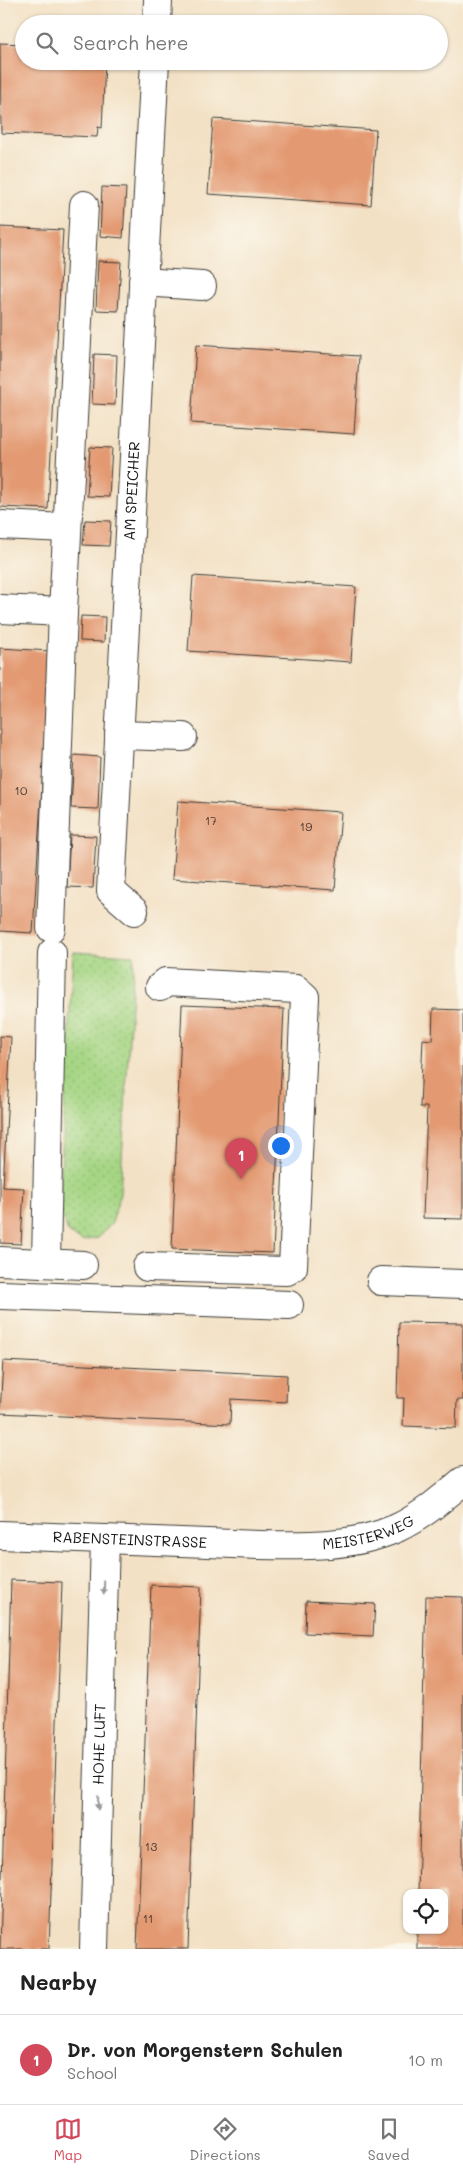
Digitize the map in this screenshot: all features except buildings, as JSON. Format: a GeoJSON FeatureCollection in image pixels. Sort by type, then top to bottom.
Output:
{"type":"FeatureCollection","features":[{"type":"Feature","properties":{"kind":"street"},"geometry":{"type":"LineString","coordinates":[[157,15],[158,0]]}},
{"type":"Feature","properties":{"kind":"street","name":"AM SPEICHER"},"geometry":{"type":"LineString","coordinates":[[134,911],[111,891],[155,70]]}},
{"type":"Feature","properties":{"kind":"street"},"geometry":{"type":"LineString","coordinates":[[46,1263],[52,940],[62,612],[84,205]]}},
{"type":"Feature","properties":{"kind":"street"},"geometry":{"type":"LineString","coordinates":[[143,282],[202,286]]}},
{"type":"Feature","properties":{"kind":"street"},"geometry":{"type":"LineString","coordinates":[[0,525],[67,528]]}},
{"type":"Feature","properties":{"kind":"street"},"geometry":{"type":"LineString","coordinates":[[0,609],[62,612]]}},
{"type":"Feature","properties":{"kind":"street"},"geometry":{"type":"LineString","coordinates":[[119,735],[183,738]]}},
{"type":"Feature","properties":{"kind":"street"},"geometry":{"type":"LineString","coordinates":[[147,1267],[287,1271],[293,1267],[294,1258],[305,997],[296,989],[166,982],[160,987]]}},
{"type":"Feature","properties":{"kind":"street"},"geometry":{"type":"LineString","coordinates":[[0,1262],[82,1264]]}},
{"type":"Feature","properties":{"kind":"street"},"geometry":{"type":"LineString","coordinates":[[381,1281],[463,1284]]}},
{"type":"Feature","properties":{"kind":"street"},"geometry":{"type":"LineString","coordinates":[[0,1295],[289,1305]]}},
{"type":"Feature","properties":{"kind":"street","name":"MEISTERWEG"},"geometry":{"type":"LineString","coordinates":[[259,1545],[299,1546],[348,1543],[396,1528],[433,1506],[463,1481]]}},
{"type":"Feature","properties":{"kind":"street","name":"RABENSTEINSTRASSE"},"geometry":{"type":"LineString","coordinates":[[0,1535],[259,1545]]}},
{"type":"Feature","properties":{"kind":"street","name":"HOHE LUFT"},"geometry":{"type":"LineString","coordinates":[[94,1949],[105,1540]]}},
{"type":"Feature","properties":{"kind":"green space"},"geometry":{"type":"Polygon","coordinates":[[[73,952],[134,955],[120,1194],[112,1223],[98,1238],[82,1241],[68,1232],[59,1209],[73,952]]]}},
{"type":"Feature","properties":{"kind":"place","name":"Dr. von Morgenstern Schulen"},"geometry":{"type":"Point","coordinates":[241,1179]}}]}
